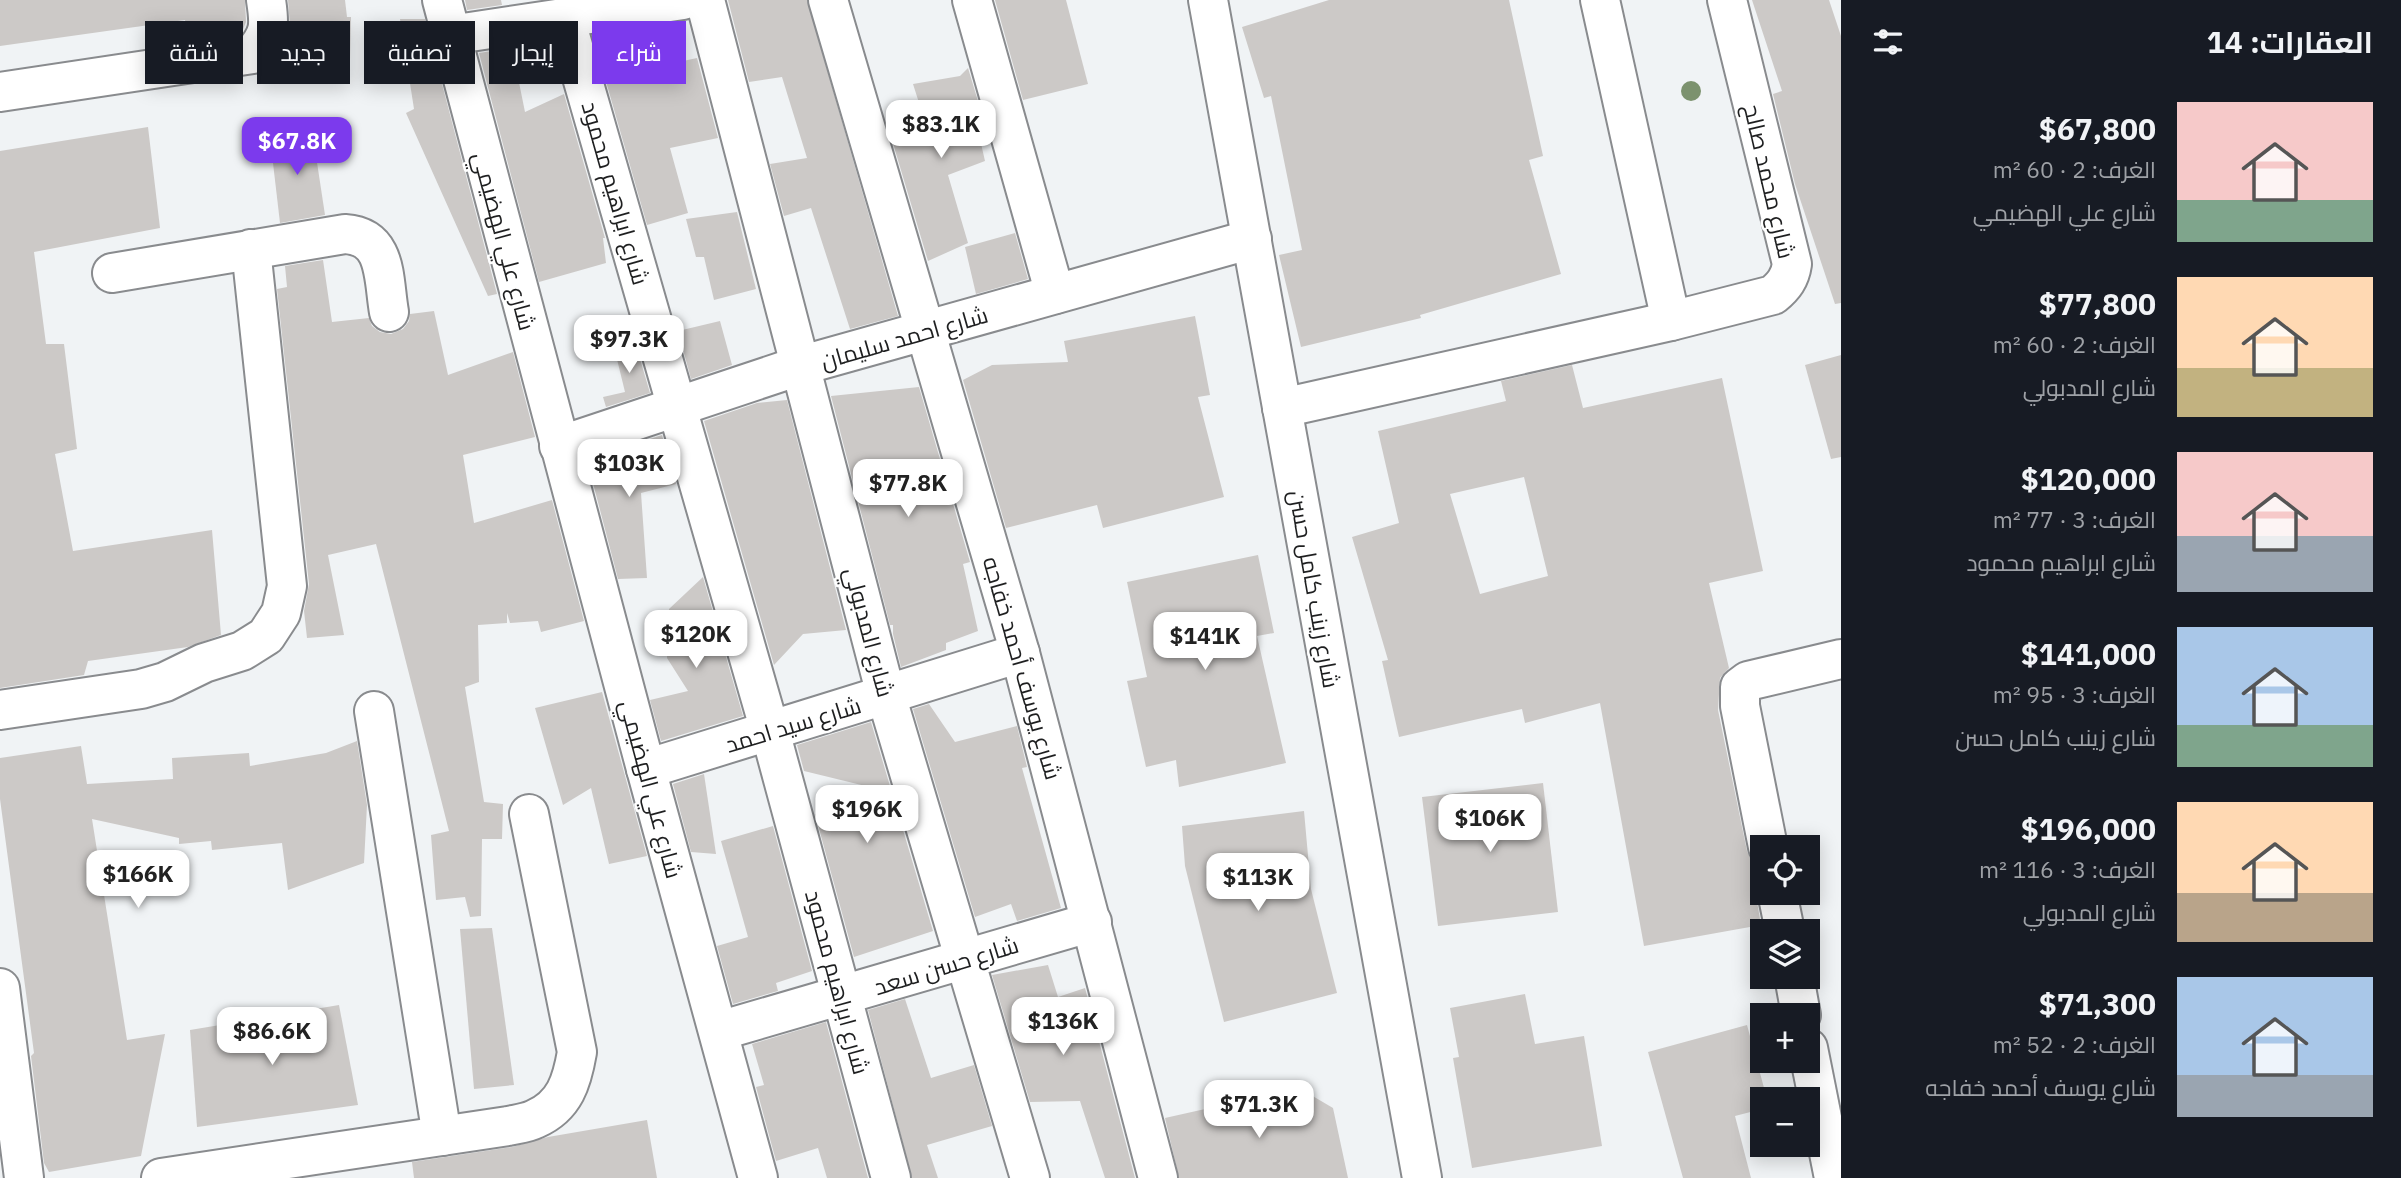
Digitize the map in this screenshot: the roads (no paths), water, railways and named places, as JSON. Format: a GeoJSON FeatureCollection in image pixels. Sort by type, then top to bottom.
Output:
{"type":"FeatureCollection","features":[{"type":"Feature","properties":{"kind":"street"},"geometry":{"type":"LineString","coordinates":[[0,92],[253,54],[267,38],[266,0]]}},
{"type":"Feature","properties":{"kind":"street","name":"شارع المدبولي"},"geometry":{"type":"LineString","coordinates":[[705,0],[886,695],[1030,1178]]}},
{"type":"Feature","properties":{"kind":"street","name":"شارع يوسف أحمد خفاجه"},"geometry":{"type":"LineString","coordinates":[[828,0],[1020,653],[1158,1178]]}},
{"type":"Feature","properties":{"kind":"street"},"geometry":{"type":"LineString","coordinates":[[972,0],[1055,294]]}},
{"type":"Feature","properties":{"kind":"street","name":"شارع زينب كامل حسن"},"geometry":{"type":"LineString","coordinates":[[1208,0],[1422,1178]]}},
{"type":"Feature","properties":{"kind":"street"},"geometry":{"type":"LineString","coordinates":[[1600,0],[1671,321]]}},
{"type":"Feature","properties":{"kind":"street","name":"شارع محمد صالح"},"geometry":{"type":"LineString","coordinates":[[1282,408],[1671,321],[1773,295],[1783,287],[1791,274],[1792,264],[1727,0]]}},
{"type":"Feature","properties":{"kind":"street"},"geometry":{"type":"LineString","coordinates":[[446,17],[555,13],[668,1]]}},
{"type":"Feature","properties":{"kind":"street","name":"شارع ابراهيم محمود"},"geometry":{"type":"LineString","coordinates":[[555,13],[677,407],[770,731],[891,1178]]}},
{"type":"Feature","properties":{"kind":"street","name":"شارع علي الهضيمي"},"geometry":{"type":"LineString","coordinates":[[446,17],[559,446],[758,1178]]}},
{"type":"Feature","properties":{"kind":"street"},"geometry":{"type":"LineString","coordinates":[[112,273],[345,234],[358,235],[371,242],[379,253],[389,312]]}},
{"type":"Feature","properties":{"kind":"street","name":"شارع احمد سليمان"},"geometry":{"type":"LineString","coordinates":[[559,446],[799,366],[1252,239]]}},
{"type":"Feature","properties":{"kind":"street"},"geometry":{"type":"LineString","coordinates":[[0,710],[141,689],[165,682],[204,663],[242,651],[266,636],[281,613],[286,586],[285,567],[251,249]]}},
{"type":"Feature","properties":{"kind":"street","name":"شارع سيد احمد"},"geometry":{"type":"LineString","coordinates":[[646,769],[1020,653]]}},
{"type":"Feature","properties":{"kind":"street"},"geometry":{"type":"LineString","coordinates":[[1766,835],[1740,706],[1740,687],[1748,681],[1841,659]]}},
{"type":"Feature","properties":{"kind":"street"},"geometry":{"type":"LineString","coordinates":[[374,710],[442,1136]]}},
{"type":"Feature","properties":{"kind":"street"},"geometry":{"type":"LineString","coordinates":[[161,1178],[442,1136],[535,1119],[558,1103],[572,1079],[577,1052],[529,814]]}},
{"type":"Feature","properties":{"kind":"street","name":"شارع حسن سعد"},"geometry":{"type":"LineString","coordinates":[[719,1031],[1091,922]]}},
{"type":"Feature","properties":{"kind":"street"},"geometry":{"type":"LineString","coordinates":[[0,988],[24,1178]]}},
{"type":"Feature","properties":{"kind":"street"},"geometry":{"type":"LineString","coordinates":[[1813,1073],[1834,1178]]}}]}
